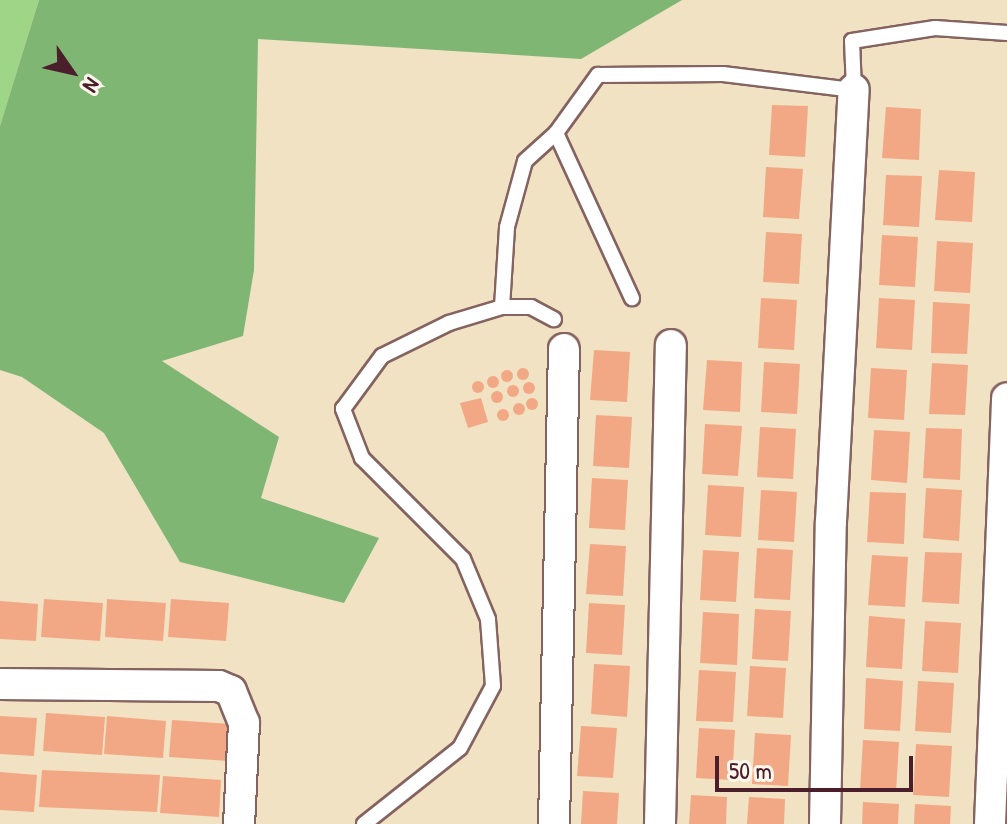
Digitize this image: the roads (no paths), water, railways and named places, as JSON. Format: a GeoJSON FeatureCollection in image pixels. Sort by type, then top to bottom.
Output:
{"type":"FeatureCollection","features":[{"type":"Feature","properties":{"kind":"street"},"geometry":{"type":"LineString","coordinates":[[825,824],[831,522],[854,90]]}},
{"type":"Feature","properties":{"kind":"street"},"geometry":{"type":"LineString","coordinates":[[660,824],[671,345]]}},
{"type":"Feature","properties":{"kind":"street"},"geometry":{"type":"LineString","coordinates":[[554,824],[564,349]]}},
{"type":"Feature","properties":{"kind":"street"},"geometry":{"type":"LineString","coordinates":[[990,824],[1007,398]]}},
{"type":"Feature","properties":{"kind":"street"},"geometry":{"type":"LineString","coordinates":[[0,684],[219,686],[231,691],[244,723],[239,824]]}},
{"type":"Feature","properties":{"kind":"lane"},"geometry":{"type":"LineString","coordinates":[[502,307],[507,227],[525,161],[556,133],[598,75],[723,74],[854,90],[852,41],[935,28],[1007,33]]}},
{"type":"Feature","properties":{"kind":"lane"},"geometry":{"type":"LineString","coordinates":[[556,133],[632,298]]}},
{"type":"Feature","properties":{"kind":"lane"},"geometry":{"type":"LineString","coordinates":[[364,824],[460,748],[493,686],[488,619],[463,559],[362,458],[343,409],[382,356],[449,323],[502,307],[531,307],[554,319]]}}]}
